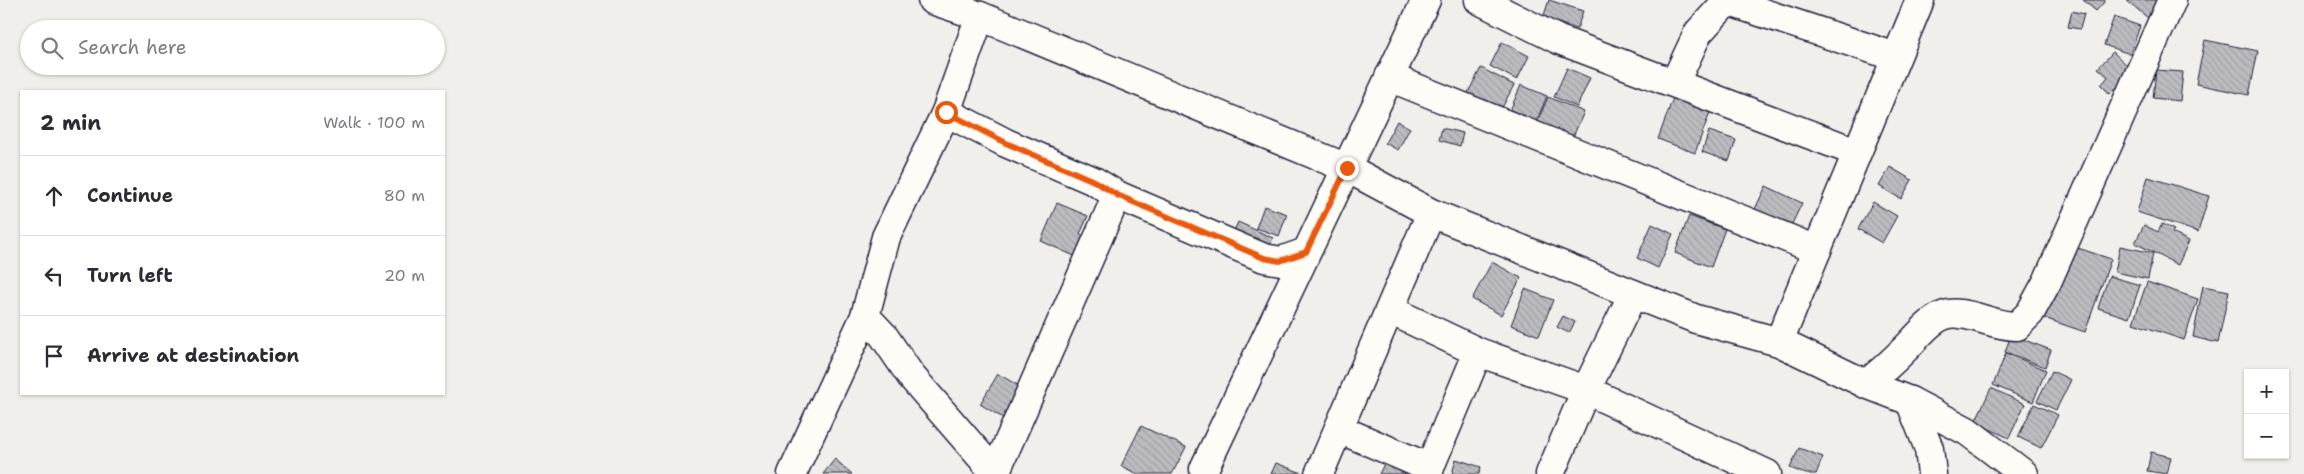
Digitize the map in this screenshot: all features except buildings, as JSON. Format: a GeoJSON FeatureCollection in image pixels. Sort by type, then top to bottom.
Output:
{"type":"FeatureCollection","features":[{"type":"Feature","properties":{"kind":"street"},"geometry":{"type":"LineString","coordinates":[[932,0],[980,16],[1347,168],[1431,213],[1696,319],[1779,342],[1866,384],[1910,401],[1967,431],[2024,474]]}},
{"type":"Feature","properties":{"kind":"street"},"geometry":{"type":"LineString","coordinates":[[1204,470],[1426,0]]}},
{"type":"Feature","properties":{"kind":"street"},"geometry":{"type":"LineString","coordinates":[[1479,0],[1558,40],[1675,82],[1856,152]]}},
{"type":"Feature","properties":{"kind":"street"},"geometry":{"type":"LineString","coordinates":[[1779,342],[1920,0]]}},
{"type":"Feature","properties":{"kind":"street"},"geometry":{"type":"LineString","coordinates":[[1866,384],[1910,345],[1923,328],[1941,316],[1959,313],[2002,326],[2017,326],[2030,313],[2047,282],[2172,0]]}},
{"type":"Feature","properties":{"kind":"street"},"geometry":{"type":"LineString","coordinates":[[1675,82],[1698,33],[1725,1],[1896,57]]}},
{"type":"Feature","properties":{"kind":"street"},"geometry":{"type":"LineString","coordinates":[[792,474],[865,316],[886,237],[946,112],[980,16]]}},
{"type":"Feature","properties":{"kind":"street"},"geometry":{"type":"LineString","coordinates":[[1389,77],[1817,250]]}},
{"type":"Feature","properties":{"kind":"street"},"geometry":{"type":"LineString","coordinates":[[946,112],[1006,143],[1094,181],[1117,195],[1264,258],[1280,261],[1306,252]]}},
{"type":"Feature","properties":{"kind":"street"},"geometry":{"type":"LineString","coordinates":[[865,316],[883,335],[911,376],[995,474],[1117,195]]}},
{"type":"Feature","properties":{"kind":"street"},"geometry":{"type":"LineString","coordinates":[[1319,474],[1431,213]]}},
{"type":"Feature","properties":{"kind":"street"},"geometry":{"type":"LineString","coordinates":[[1550,474],[1586,390],[1633,294]]}},
{"type":"Feature","properties":{"kind":"street"},"geometry":{"type":"LineString","coordinates":[[1390,310],[1478,352],[1586,390],[1767,474]]}},
{"type":"Feature","properties":{"kind":"street"},"geometry":{"type":"LineString","coordinates":[[1339,428],[1428,471],[1478,352]]}},
{"type":"Feature","properties":{"kind":"street"},"geometry":{"type":"LineString","coordinates":[[1910,401],[1929,449],[1932,474]]}},
{"type":"Feature","properties":{"kind":"route"},"geometry":{"type":"LineString","coordinates":[[946,112],[1006,143],[1094,181],[1117,195],[1274,261],[1280,261],[1306,252],[1347,168]]}}]}
